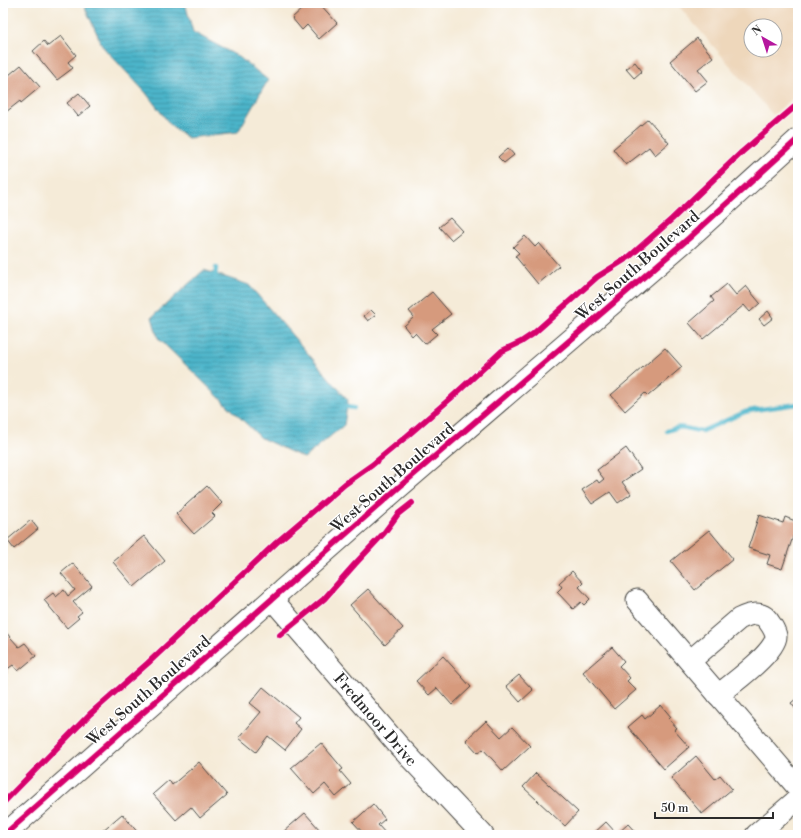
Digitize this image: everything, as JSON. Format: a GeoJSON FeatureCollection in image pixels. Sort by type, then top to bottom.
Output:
{"type":"FeatureCollection","features":[{"type":"Feature","properties":{"kind":"street","name":"West South Boulevard"},"geometry":{"type":"LineString","coordinates":[[4,835],[398,488],[689,238],[798,139]]}},
{"type":"Feature","properties":{"kind":"street","name":"Fredmoor Drive"},"geometry":{"type":"LineString","coordinates":[[272,599],[399,746],[483,835]]}},
{"type":"Feature","properties":{"kind":"street"},"geometry":{"type":"LineString","coordinates":[[638,600],[798,788]]}},
{"type":"Feature","properties":{"kind":"street"},"geometry":{"type":"LineString","coordinates":[[690,661],[739,619],[748,614],[763,616],[768,620],[776,636],[771,649],[718,695]]}},
{"type":"Feature","properties":{"kind":"street"},"geometry":{"type":"LineString","coordinates":[[756,835],[798,798]]}},
{"type":"Feature","properties":{"kind":"shaded area"},"geometry":{"type":"Polygon","coordinates":[[[676,3],[798,3],[798,94],[773,115],[676,3]]]}},
{"type":"Feature","properties":{"kind":"water"},"geometry":{"type":"Polygon","coordinates":[[[83,3],[185,3],[193,32],[239,57],[268,80],[238,132],[188,138],[172,127],[146,93],[103,47],[83,3]]]}},
{"type":"Feature","properties":{"kind":"water"},"geometry":{"type":"Polygon","coordinates":[[[204,270],[249,285],[348,400],[344,425],[304,458],[261,438],[158,338],[152,317],[204,270]]]}},
{"type":"Feature","properties":{"kind":"building"},"geometry":{"type":"Polygon","coordinates":[[[302,3],[319,3],[337,23],[319,39],[307,25],[302,30],[292,18],[303,8],[300,5],[302,3]]]}},
{"type":"Feature","properties":{"kind":"building"},"geometry":{"type":"Polygon","coordinates":[[[61,36],[76,55],[68,62],[73,68],[57,80],[33,51],[44,41],[48,46],[61,36]]]}},
{"type":"Feature","properties":{"kind":"building"},"geometry":{"type":"Polygon","coordinates":[[[697,38],[713,57],[698,69],[708,81],[695,91],[670,61],[697,38]]]}},
{"type":"Feature","properties":{"kind":"building"},"geometry":{"type":"Polygon","coordinates":[[[635,62],[642,71],[634,78],[626,69],[635,62]]]}},
{"type":"Feature","properties":{"kind":"building"},"geometry":{"type":"Polygon","coordinates":[[[21,65],[40,87],[21,103],[20,101],[6,112],[3,109],[3,88],[6,85],[3,80],[21,65]]]}},
{"type":"Feature","properties":{"kind":"building"},"geometry":{"type":"Polygon","coordinates":[[[79,93],[90,106],[78,116],[67,103],[79,93]]]}},
{"type":"Feature","properties":{"kind":"building"},"geometry":{"type":"Polygon","coordinates":[[[648,119],[669,143],[655,155],[649,147],[626,165],[613,149],[648,119]]]}},
{"type":"Feature","properties":{"kind":"building"},"geometry":{"type":"Polygon","coordinates":[[[508,148],[514,155],[504,163],[498,157],[508,148]]]}},
{"type":"Feature","properties":{"kind":"building"},"geometry":{"type":"Polygon","coordinates":[[[450,218],[462,231],[451,240],[439,227],[450,218]]]}},
{"type":"Feature","properties":{"kind":"building"},"geometry":{"type":"Polygon","coordinates":[[[525,236],[535,247],[539,243],[559,266],[538,284],[515,256],[519,253],[513,247],[525,236]]]}},
{"type":"Feature","properties":{"kind":"building"},"geometry":{"type":"Polygon","coordinates":[[[727,284],[736,295],[746,286],[760,303],[750,312],[744,305],[703,339],[689,323],[714,301],[711,297],[727,284]]]}},
{"type":"Feature","properties":{"kind":"building"},"geometry":{"type":"Polygon","coordinates":[[[432,292],[451,314],[432,329],[437,334],[425,344],[415,333],[412,336],[404,326],[414,317],[409,311],[432,292]]]}},
{"type":"Feature","properties":{"kind":"building"},"geometry":{"type":"Polygon","coordinates":[[[371,310],[376,315],[368,321],[364,316],[371,310]]]}},
{"type":"Feature","properties":{"kind":"building"},"geometry":{"type":"Polygon","coordinates":[[[768,311],[773,318],[764,325],[759,319],[768,311]]]}},
{"type":"Feature","properties":{"kind":"building"},"geometry":{"type":"Polygon","coordinates":[[[665,348],[682,367],[648,396],[645,393],[625,411],[611,395],[665,348]]]}},
{"type":"Feature","properties":{"kind":"building"},"geometry":{"type":"Polygon","coordinates":[[[626,448],[641,469],[622,482],[631,494],[618,503],[610,492],[592,504],[582,490],[597,480],[599,483],[604,479],[597,470],[626,448]]]}},
{"type":"Feature","properties":{"kind":"building"},"geometry":{"type":"Polygon","coordinates":[[[207,486],[222,503],[212,513],[215,516],[194,534],[176,514],[207,486]]]}},
{"type":"Feature","properties":{"kind":"building"},"geometry":{"type":"Polygon","coordinates":[[[759,515],[783,523],[785,517],[798,522],[798,535],[794,534],[782,569],[767,564],[770,555],[748,548],[759,515]]]}},
{"type":"Feature","properties":{"kind":"building"},"geometry":{"type":"Polygon","coordinates":[[[31,520],[38,529],[14,549],[7,540],[31,520]]]}},
{"type":"Feature","properties":{"kind":"building"},"geometry":{"type":"Polygon","coordinates":[[[709,530],[733,559],[695,590],[671,561],[709,530]]]}},
{"type":"Feature","properties":{"kind":"building"},"geometry":{"type":"Polygon","coordinates":[[[144,536],[165,561],[134,587],[113,562],[144,536]]]}},
{"type":"Feature","properties":{"kind":"building"},"geometry":{"type":"Polygon","coordinates":[[[73,563],[92,586],[73,602],[82,612],[77,616],[79,618],[67,628],[44,600],[53,593],[56,597],[64,590],[68,596],[75,590],[61,573],[73,563]]]}},
{"type":"Feature","properties":{"kind":"building"},"geometry":{"type":"Polygon","coordinates":[[[572,571],[583,583],[579,587],[590,599],[584,605],[581,602],[573,609],[557,592],[562,587],[559,583],[572,571]]]}},
{"type":"Feature","properties":{"kind":"building"},"geometry":{"type":"Polygon","coordinates":[[[368,589],[403,628],[385,645],[350,605],[368,589]]]}},
{"type":"Feature","properties":{"kind":"building"},"geometry":{"type":"Polygon","coordinates":[[[3,629],[19,647],[25,643],[36,656],[18,671],[13,665],[6,670],[8,672],[3,676],[3,629]]]}},
{"type":"Feature","properties":{"kind":"building"},"geometry":{"type":"Polygon","coordinates":[[[612,647],[624,661],[619,666],[630,678],[627,681],[636,690],[614,709],[583,672],[612,647]]]}},
{"type":"Feature","properties":{"kind":"building"},"geometry":{"type":"Polygon","coordinates":[[[443,656],[471,687],[452,705],[437,688],[429,695],[416,681],[443,656]]]}},
{"type":"Feature","properties":{"kind":"building"},"geometry":{"type":"Polygon","coordinates":[[[519,675],[533,690],[520,702],[506,686],[519,675]]]}},
{"type":"Feature","properties":{"kind":"building"},"geometry":{"type":"Polygon","coordinates":[[[263,687],[299,717],[294,723],[301,729],[285,750],[268,736],[256,752],[239,738],[261,712],[250,703],[263,687]]]}},
{"type":"Feature","properties":{"kind":"building"},"geometry":{"type":"Polygon","coordinates":[[[798,697],[798,712],[791,703],[798,697]]]}},
{"type":"Feature","properties":{"kind":"building"},"geometry":{"type":"Polygon","coordinates":[[[661,705],[671,717],[669,719],[677,728],[674,730],[689,747],[664,769],[628,727],[642,715],[645,719],[661,705]]]}},
{"type":"Feature","properties":{"kind":"building"},"geometry":{"type":"Polygon","coordinates":[[[486,721],[501,737],[512,727],[530,746],[503,771],[483,749],[478,753],[466,740],[486,721]]]}},
{"type":"Feature","properties":{"kind":"building"},"geometry":{"type":"Polygon","coordinates":[[[321,743],[343,769],[340,771],[351,784],[336,797],[325,784],[314,794],[291,768],[321,743]]]}},
{"type":"Feature","properties":{"kind":"building"},"geometry":{"type":"Polygon","coordinates":[[[696,756],[715,779],[720,775],[732,789],[702,814],[671,778],[696,756]]]}},
{"type":"Feature","properties":{"kind":"building"},"geometry":{"type":"Polygon","coordinates":[[[199,762],[227,795],[200,818],[191,807],[176,820],[153,794],[169,780],[172,785],[199,762]]]}},
{"type":"Feature","properties":{"kind":"building"},"geometry":{"type":"Polygon","coordinates":[[[536,773],[578,812],[565,826],[523,787],[536,773]]]}},
{"type":"Feature","properties":{"kind":"building"},"geometry":{"type":"Polygon","coordinates":[[[373,804],[385,819],[378,825],[387,835],[365,835],[353,822],[373,804]]]}},
{"type":"Feature","properties":{"kind":"building"},"geometry":{"type":"Polygon","coordinates":[[[305,813],[320,830],[315,835],[286,835],[283,832],[305,813]]]}},
{"type":"Feature","properties":{"kind":"building"},"geometry":{"type":"Polygon","coordinates":[[[122,814],[140,835],[105,835],[102,831],[122,814]]]}},
{"type":"Feature","properties":{"kind":"building"},"geometry":{"type":"Polygon","coordinates":[[[606,822],[617,834],[628,824],[638,835],[592,835],[606,822]]]}},
{"type":"Feature","properties":{"kind":"waterway"},"geometry":{"type":"LineString","coordinates":[[215,279],[216,268]]}},
{"type":"Feature","properties":{"kind":"waterway"},"geometry":{"type":"LineString","coordinates":[[667,431],[682,427],[702,431],[745,412],[798,404]]}},
{"type":"Feature","properties":{"kind":"waterway"},"geometry":{"type":"LineString","coordinates":[[341,406],[354,408]]}},
{"type":"Feature","properties":{"kind":"cycle path"},"geometry":{"type":"LineString","coordinates":[[3,803],[90,714],[148,663],[276,543],[345,484],[372,465],[407,436],[502,351],[521,342],[533,334],[597,277],[629,257],[672,219],[742,152],[798,104]]}},
{"type":"Feature","properties":{"kind":"cycle path"},"geometry":{"type":"LineString","coordinates":[[4,835],[398,488],[689,238],[798,139]]}},
{"type":"Feature","properties":{"kind":"cycle path"},"geometry":{"type":"LineString","coordinates":[[280,635],[324,599],[384,533],[398,514],[412,503]]}}]}
